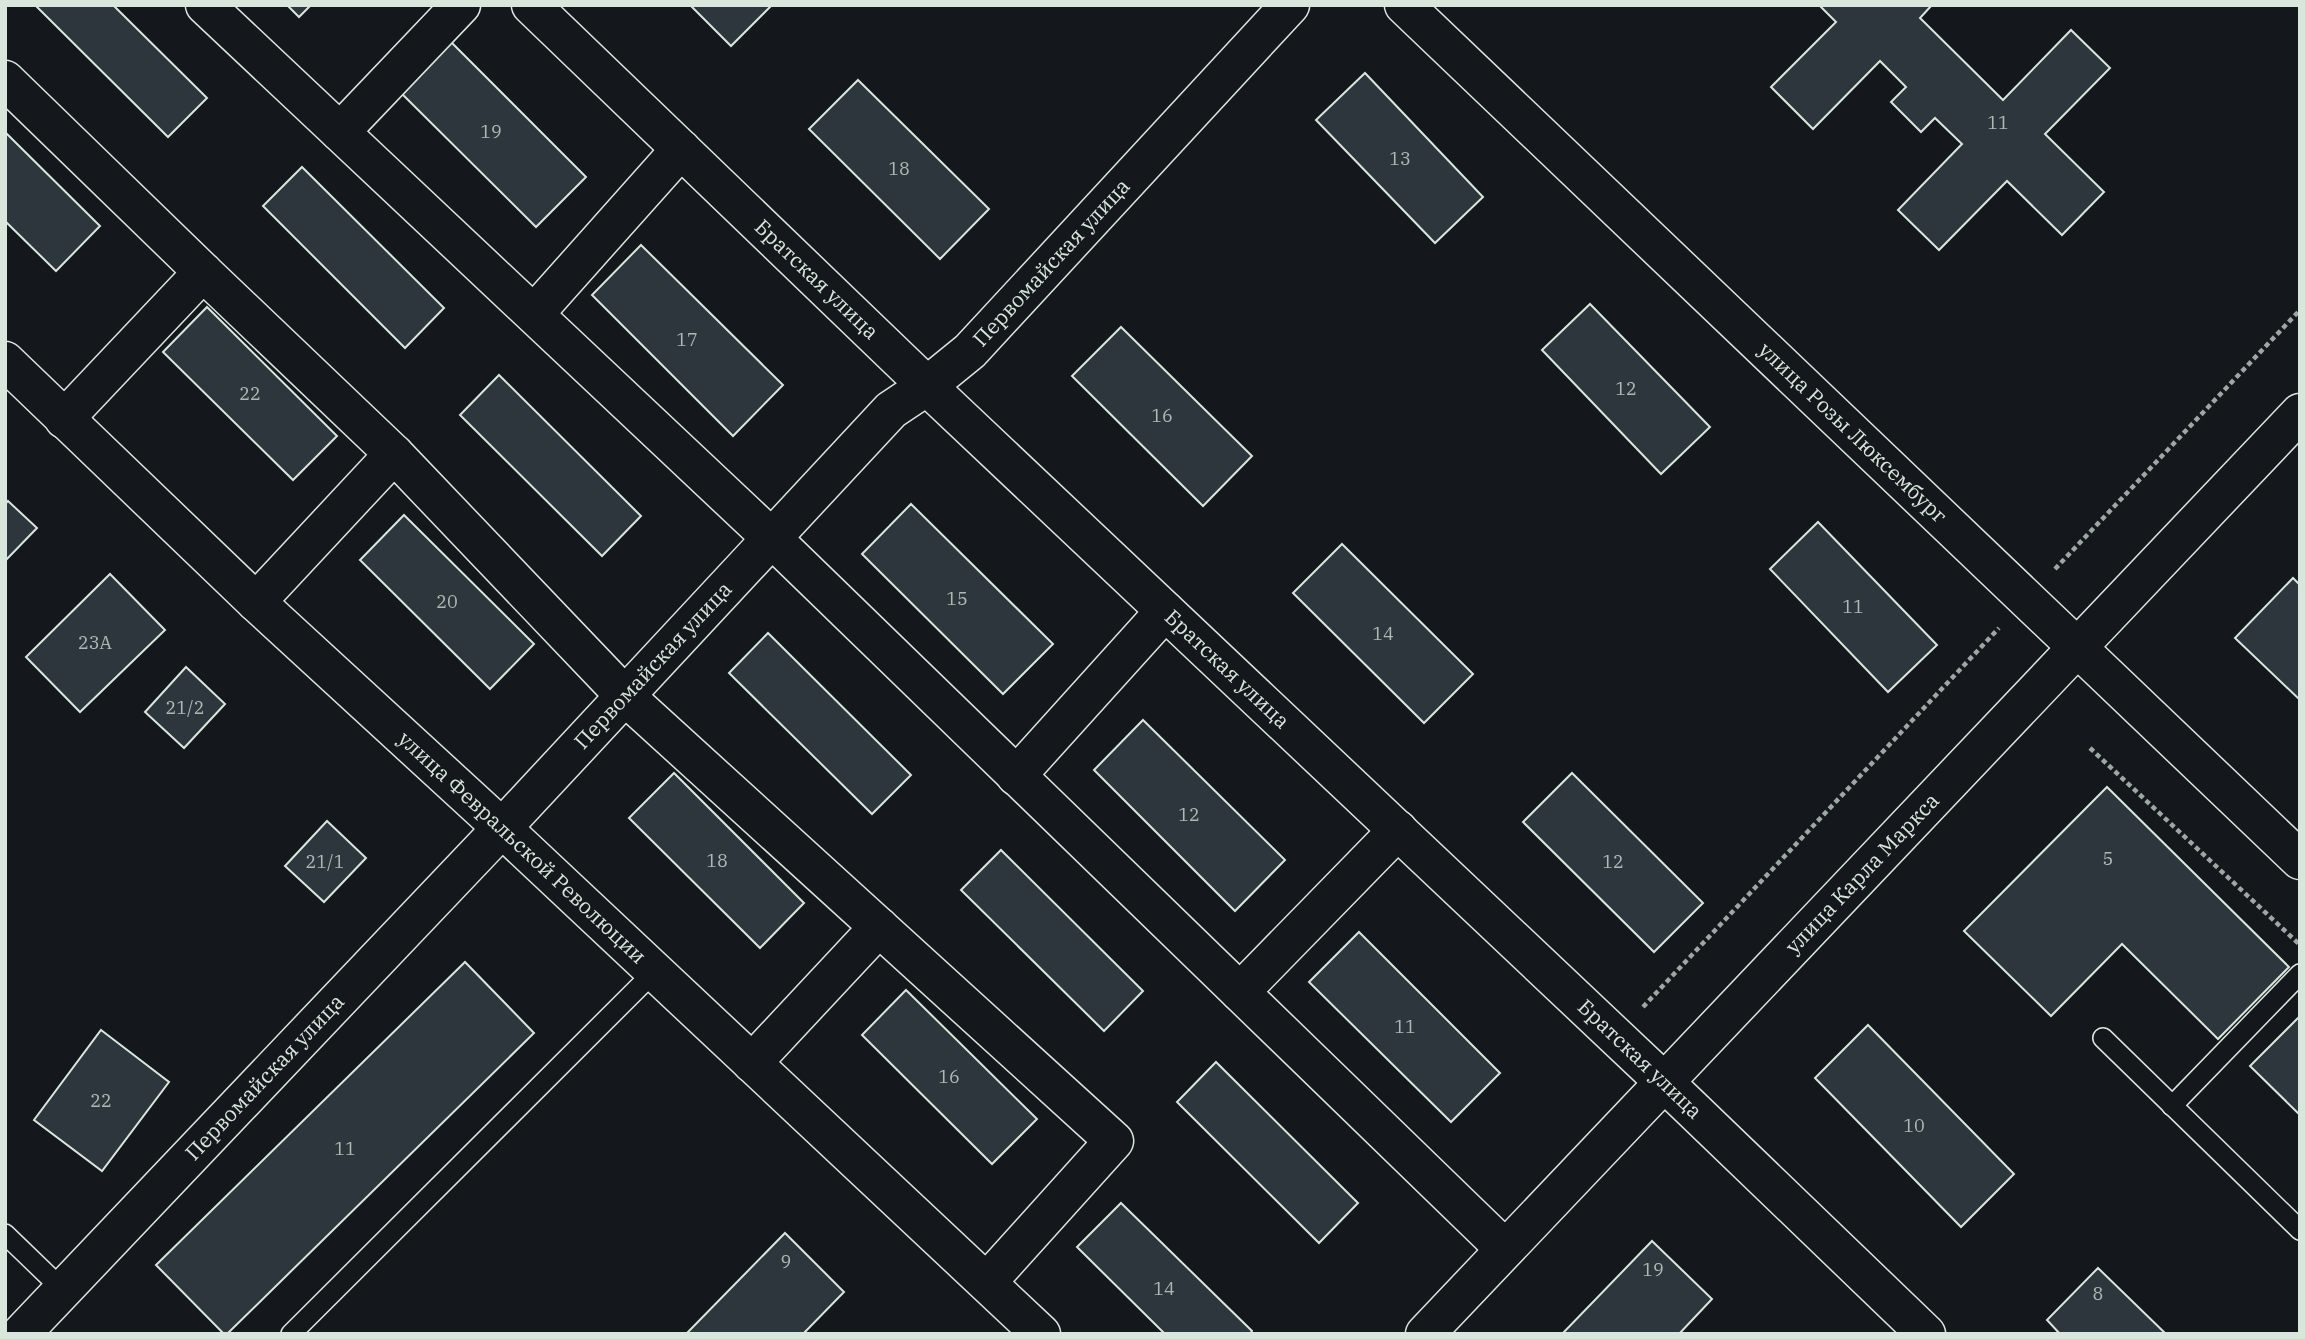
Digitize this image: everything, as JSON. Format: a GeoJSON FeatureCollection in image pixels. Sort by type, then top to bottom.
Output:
{"type":"FeatureCollection","features":[{"type":"Feature","properties":{"kind":"street"},"geometry":{"type":"LineString","coordinates":[[205,5],[771,539],[1504,1249]]}},
{"type":"Feature","properties":{"kind":"street"},"geometry":{"type":"LineString","coordinates":[[340,132],[461,5]]}},
{"type":"Feature","properties":{"kind":"street","name":"Братская улица"},"geometry":{"type":"LineString","coordinates":[[531,5],[927,386],[1616,1036],[1926,1334]]}},
{"type":"Feature","properties":{"kind":"street","name":"Первомайская улица"},"geometry":{"type":"LineString","coordinates":[[21,1334],[502,828],[891,410],[927,386],[970,351],[1290,5]]}},
{"type":"Feature","properties":{"kind":"street","name":"улица Розы Люксембург"},"geometry":{"type":"LineString","coordinates":[[1404,5],[2300,860]]}},
{"type":"Feature","properties":{"kind":"street"},"geometry":{"type":"LineString","coordinates":[[5,80],[394,454],[625,696],[1114,1141],[987,1282]]}},
{"type":"Feature","properties":{"kind":"street"},"geometry":{"type":"LineString","coordinates":[[534,314],[681,149]]}},
{"type":"Feature","properties":{"kind":"street"},"geometry":{"type":"LineString","coordinates":[[64,419],[203,272]]}},
{"type":"Feature","properties":{"kind":"street","name":"улица Февральской Революции"},"geometry":{"type":"LineString","coordinates":[[5,361],[256,602],[502,828],[1041,1334]]}},
{"type":"Feature","properties":{"kind":"street","name":"улица Карла Маркса"},"geometry":{"type":"LineString","coordinates":[[1425,1334],[2300,413]]}},
{"type":"Feature","properties":{"kind":"street"},"geometry":{"type":"LineString","coordinates":[[256,602],[394,454]]}},
{"type":"Feature","properties":{"kind":"street"},"geometry":{"type":"LineString","coordinates":[[1016,776],[1165,611]]}},
{"type":"Feature","properties":{"kind":"street"},"geometry":{"type":"LineString","coordinates":[[1240,992],[1398,830]]}},
{"type":"Feature","properties":{"kind":"street"},"geometry":{"type":"LineString","coordinates":[[752,1063],[879,927]]}},
{"type":"Feature","properties":{"kind":"lane"},"geometry":{"type":"LineString","coordinates":[[291,1334],[654,972]]}},
{"type":"Feature","properties":{"kind":"lane"},"geometry":{"type":"LineString","coordinates":[[2172,1106],[2300,974]]}},
{"type":"Feature","properties":{"kind":"lane"},"geometry":{"type":"LineString","coordinates":[[2103,1038],[2300,1230]]}},
{"type":"Feature","properties":{"kind":"lane"},"geometry":{"type":"LineString","coordinates":[[5,1234],[63,1290]]}},
{"type":"Feature","properties":{"kind":"path"},"geometry":{"type":"LineString","coordinates":[[1616,1036],[2300,310]]}},
{"type":"Feature","properties":{"kind":"path"},"geometry":{"type":"LineString","coordinates":[[2090,748],[2300,945]]}},
{"type":"Feature","properties":{"kind":"building"},"geometry":{"type":"Polygon","coordinates":[[[35,5],[113,5],[207,98],[168,137],[35,5]]]}},
{"type":"Feature","properties":{"kind":"building"},"geometry":{"type":"Polygon","coordinates":[[[287,5],[311,5],[299,17],[287,5]]]}},
{"type":"Feature","properties":{"kind":"building"},"geometry":{"type":"Polygon","coordinates":[[[690,5],[772,5],[731,46],[690,5]]]}},
{"type":"Feature","properties":{"kind":"building"},"geometry":{"type":"Polygon","coordinates":[[[1819,5],[1932,5],[1920,18],[2003,100],[2071,30],[2110,68],[2045,134],[2104,192],[2062,235],[2007,181],[1939,250],[1898,210],[1962,144],[1935,118],[1921,132],[1891,102],[1906,87],[1880,61],[1813,129],[1771,87],[1836,22],[1819,5]]]}},
{"type":"Feature","properties":{"kind":"building"},"geometry":{"type":"Polygon","coordinates":[[[445,36],[586,177],[536,227],[395,87],[445,36]]]}},
{"type":"Feature","properties":{"kind":"building"},"geometry":{"type":"Polygon","coordinates":[[[1365,73],[1483,197],[1435,243],[1316,120],[1365,73]]]}},
{"type":"Feature","properties":{"kind":"building"},"geometry":{"type":"Polygon","coordinates":[[[858,80],[989,209],[940,259],[809,129],[858,80]]]}},
{"type":"Feature","properties":{"kind":"building"},"geometry":{"type":"Polygon","coordinates":[[[5,132],[100,226],[56,271],[5,221],[5,132]]]}},
{"type":"Feature","properties":{"kind":"building"},"geometry":{"type":"Polygon","coordinates":[[[302,167],[444,308],[405,348],[263,206],[302,167]]]}},
{"type":"Feature","properties":{"kind":"building"},"geometry":{"type":"Polygon","coordinates":[[[641,245],[783,385],[733,436],[592,295],[641,245]]]}},
{"type":"Feature","properties":{"kind":"building"},"geometry":{"type":"Polygon","coordinates":[[[1590,304],[1710,427],[1661,474],[1542,350],[1590,304]]]}},
{"type":"Feature","properties":{"kind":"building"},"geometry":{"type":"Polygon","coordinates":[[[207,307],[337,436],[293,480],[163,352],[207,307]]]}},
{"type":"Feature","properties":{"kind":"building"},"geometry":{"type":"Polygon","coordinates":[[[1121,327],[1252,456],[1203,506],[1072,376],[1121,327]]]}},
{"type":"Feature","properties":{"kind":"building"},"geometry":{"type":"Polygon","coordinates":[[[499,375],[641,516],[602,556],[460,415],[499,375]]]}},
{"type":"Feature","properties":{"kind":"building"},"geometry":{"type":"Polygon","coordinates":[[[8,501],[37,528],[5,561],[5,504],[8,501]]]}},
{"type":"Feature","properties":{"kind":"building"},"geometry":{"type":"Polygon","coordinates":[[[911,504],[1053,644],[1003,694],[862,554],[911,504]]]}},
{"type":"Feature","properties":{"kind":"building"},"geometry":{"type":"Polygon","coordinates":[[[404,515],[534,644],[490,689],[360,560],[404,515]]]}},
{"type":"Feature","properties":{"kind":"building"},"geometry":{"type":"Polygon","coordinates":[[[1818,522],[1937,645],[1888,692],[1770,569],[1818,522]]]}},
{"type":"Feature","properties":{"kind":"building"},"geometry":{"type":"Polygon","coordinates":[[[1342,544],[1473,674],[1424,723],[1293,593],[1342,544]]]}},
{"type":"Feature","properties":{"kind":"building"},"geometry":{"type":"Polygon","coordinates":[[[110,574],[165,630],[80,712],[26,657],[110,574]]]}},
{"type":"Feature","properties":{"kind":"building"},"geometry":{"type":"Polygon","coordinates":[[[2293,578],[2300,585],[2300,700],[2235,638],[2293,578]]]}},
{"type":"Feature","properties":{"kind":"building"},"geometry":{"type":"Polygon","coordinates":[[[768,633],[911,775],[872,814],[729,673],[768,633]]]}},
{"type":"Feature","properties":{"kind":"building"},"geometry":{"type":"Polygon","coordinates":[[[186,667],[225,704],[184,748],[145,712],[186,667]]]}},
{"type":"Feature","properties":{"kind":"building"},"geometry":{"type":"Polygon","coordinates":[[[1143,720],[1285,860],[1235,911],[1094,770],[1143,720]]]}},
{"type":"Feature","properties":{"kind":"building"},"geometry":{"type":"Polygon","coordinates":[[[674,773],[804,903],[760,948],[629,818],[674,773]]]}},
{"type":"Feature","properties":{"kind":"building"},"geometry":{"type":"Polygon","coordinates":[[[1572,773],[1703,903],[1654,952],[1523,822],[1572,773]]]}},
{"type":"Feature","properties":{"kind":"building"},"geometry":{"type":"Polygon","coordinates":[[[2107,787],[2289,967],[2218,1039],[2122,944],[2051,1016],[1964,931],[2107,787]]]}},
{"type":"Feature","properties":{"kind":"building"},"geometry":{"type":"Polygon","coordinates":[[[327,821],[366,858],[324,902],[285,866],[327,821]]]}},
{"type":"Feature","properties":{"kind":"building"},"geometry":{"type":"Polygon","coordinates":[[[1001,850],[1143,991],[1104,1031],[961,890],[1001,850]]]}},
{"type":"Feature","properties":{"kind":"building"},"geometry":{"type":"Polygon","coordinates":[[[1359,932],[1500,1073],[1451,1122],[1309,982],[1359,932]]]}},
{"type":"Feature","properties":{"kind":"building"},"geometry":{"type":"Polygon","coordinates":[[[465,962],[534,1033],[224,1334],[156,1265],[465,962]]]}},
{"type":"Feature","properties":{"kind":"building"},"geometry":{"type":"Polygon","coordinates":[[[906,990],[1037,1119],[992,1164],[862,1035],[906,990]]]}},
{"type":"Feature","properties":{"kind":"building"},"geometry":{"type":"Polygon","coordinates":[[[2300,1016],[2300,1115],[2250,1066],[2300,1016]]]}},
{"type":"Feature","properties":{"kind":"building"},"geometry":{"type":"Polygon","coordinates":[[[1868,1025],[2014,1174],[1961,1227],[1815,1078],[1868,1025]]]}},
{"type":"Feature","properties":{"kind":"building"},"geometry":{"type":"Polygon","coordinates":[[[101,1030],[169,1082],[102,1171],[34,1120],[101,1030]]]}},
{"type":"Feature","properties":{"kind":"building"},"geometry":{"type":"Polygon","coordinates":[[[1216,1062],[1358,1203],[1319,1243],[1177,1102],[1216,1062]]]}},
{"type":"Feature","properties":{"kind":"building"},"geometry":{"type":"Polygon","coordinates":[[[1121,1203],[1252,1331],[1250,1334],[1165,1334],[1077,1247],[1121,1203]]]}},
{"type":"Feature","properties":{"kind":"building"},"geometry":{"type":"Polygon","coordinates":[[[785,1233],[844,1292],[803,1334],[686,1334],[785,1233]]]}},
{"type":"Feature","properties":{"kind":"building"},"geometry":{"type":"Polygon","coordinates":[[[1652,1241],[1712,1299],[1679,1334],[1562,1334],[1652,1241]]]}},
{"type":"Feature","properties":{"kind":"building"},"geometry":{"type":"Polygon","coordinates":[[[2098,1268],[2166,1334],[2060,1334],[2047,1320],[2098,1268]]]}}]}
